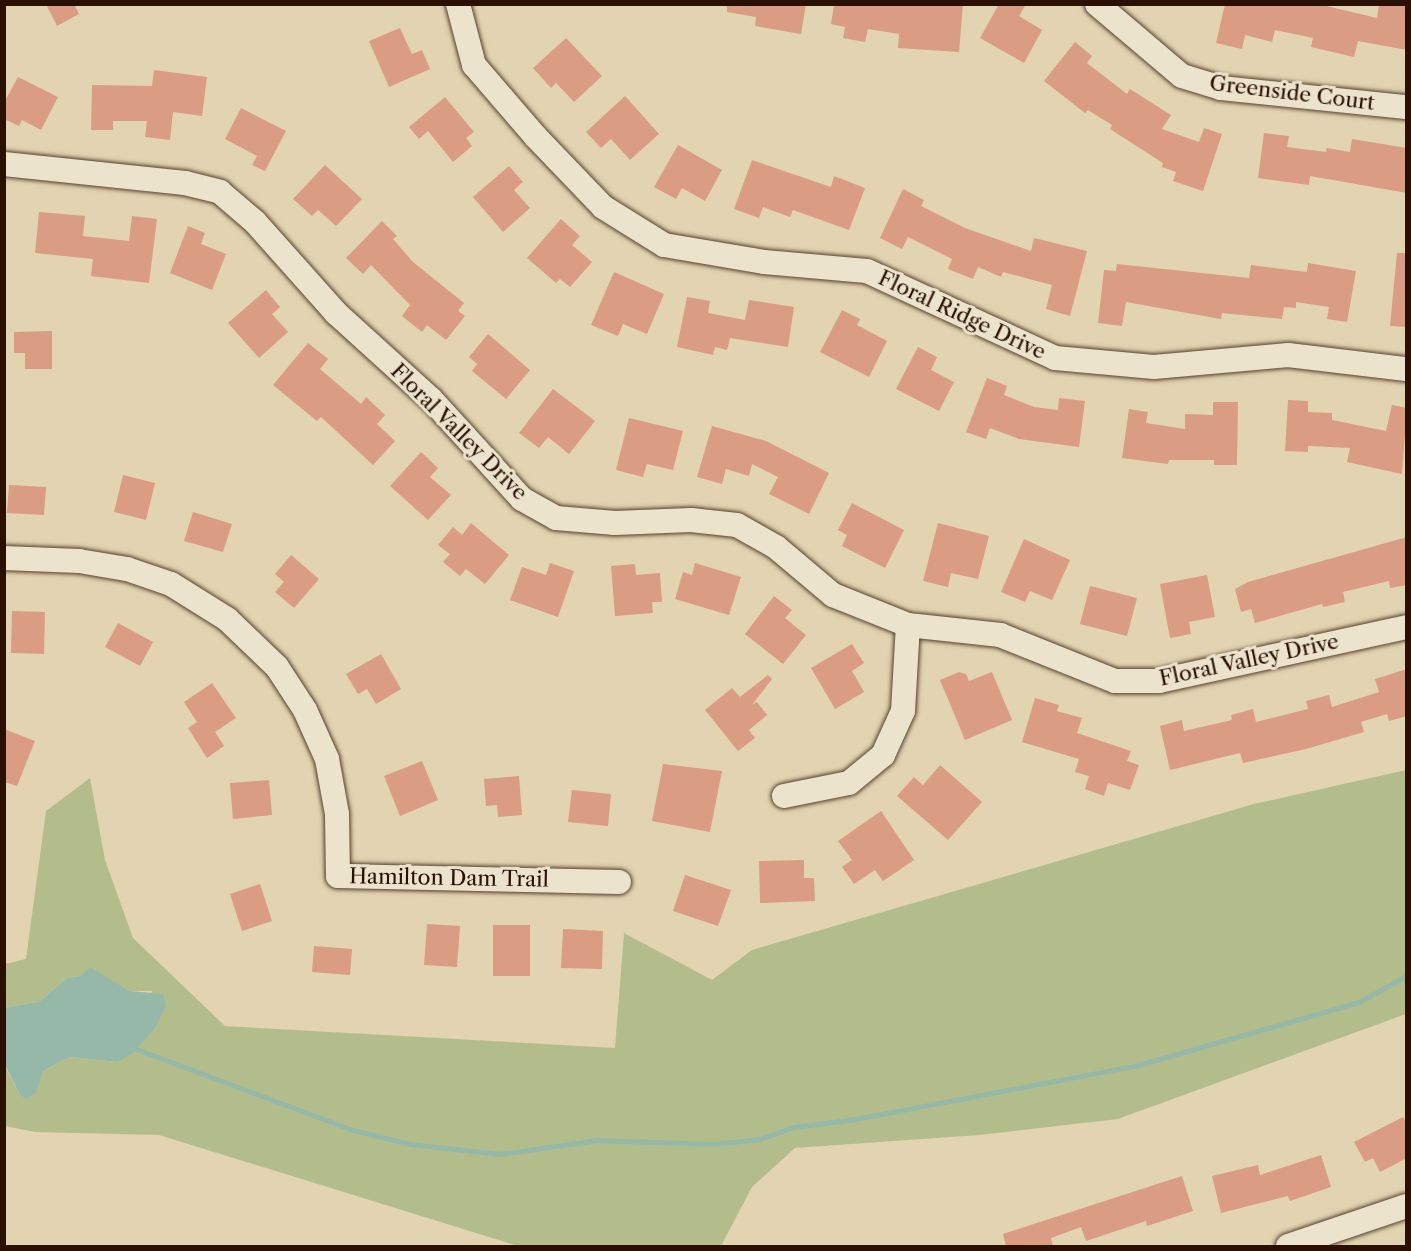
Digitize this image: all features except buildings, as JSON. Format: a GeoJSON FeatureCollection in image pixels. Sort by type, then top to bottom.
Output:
{"type":"FeatureCollection","features":[{"type":"Feature","properties":{"kind":"street","name":"Floral Ridge Drive"},"geometry":{"type":"LineString","coordinates":[[458,4],[474,65],[496,92],[603,207],[664,245],[764,262],[867,271],[1055,358],[1154,367],[1288,355],[1407,369]]}},
{"type":"Feature","properties":{"kind":"street","name":"Greenside Court"},"geometry":{"type":"LineString","coordinates":[[1097,4],[1182,76],[1221,88],[1407,107]]}},
{"type":"Feature","properties":{"kind":"street","name":"Floral Valley Drive"},"geometry":{"type":"LineString","coordinates":[[4,164],[185,183],[220,192],[255,222],[336,313],[431,399],[522,499],[556,518],[615,523],[691,520],[737,525],[776,547],[832,595],[908,625],[1000,635],[1115,681],[1159,681],[1407,627]]}},
{"type":"Feature","properties":{"kind":"street","name":"Hamilton Dam Trail"},"geometry":{"type":"LineString","coordinates":[[4,558],[79,561],[127,569],[171,584],[227,618],[277,667],[305,710],[327,759],[338,814],[338,876],[619,882]]}},
{"type":"Feature","properties":{"kind":"street"},"geometry":{"type":"LineString","coordinates":[[784,796],[849,783],[883,754],[903,711],[908,625]]}},
{"type":"Feature","properties":{"kind":"street"},"geometry":{"type":"LineString","coordinates":[[1288,1246],[1407,1206]]}},
{"type":"Feature","properties":{"kind":"green space"},"geometry":{"type":"Polygon","coordinates":[[[1406,770],[1406,1014],[1118,1119],[979,1135],[795,1148],[752,1187],[721,1246],[518,1246],[159,1135],[35,1132],[5,1126],[4,1065],[20,1095],[35,1093],[43,1071],[70,1057],[117,1062],[152,991],[130,991],[90,968],[80,976],[67,978],[40,1001],[5,1008],[5,964],[26,959],[46,811],[90,778],[105,860],[133,938],[225,1026],[615,1048],[624,933],[712,980],[752,950],[1254,804],[1406,770]]]}},
{"type":"Feature","properties":{"kind":"shaded area"},"geometry":{"type":"Polygon","coordinates":[[[90,967],[130,991],[163,994],[166,1006],[155,1028],[133,1053],[117,1062],[70,1057],[43,1071],[36,1093],[27,1099],[20,1095],[5,1065],[5,1008],[40,1001],[67,978],[80,976],[90,967]]]}},
{"type":"Feature","properties":{"kind":"waterway"},"geometry":{"type":"LineString","coordinates":[[136,1049],[353,1130],[410,1144],[500,1154],[597,1140],[713,1144],[760,1139],[793,1127],[850,1120],[1138,1065],[1359,1002],[1406,976]]}}]}
